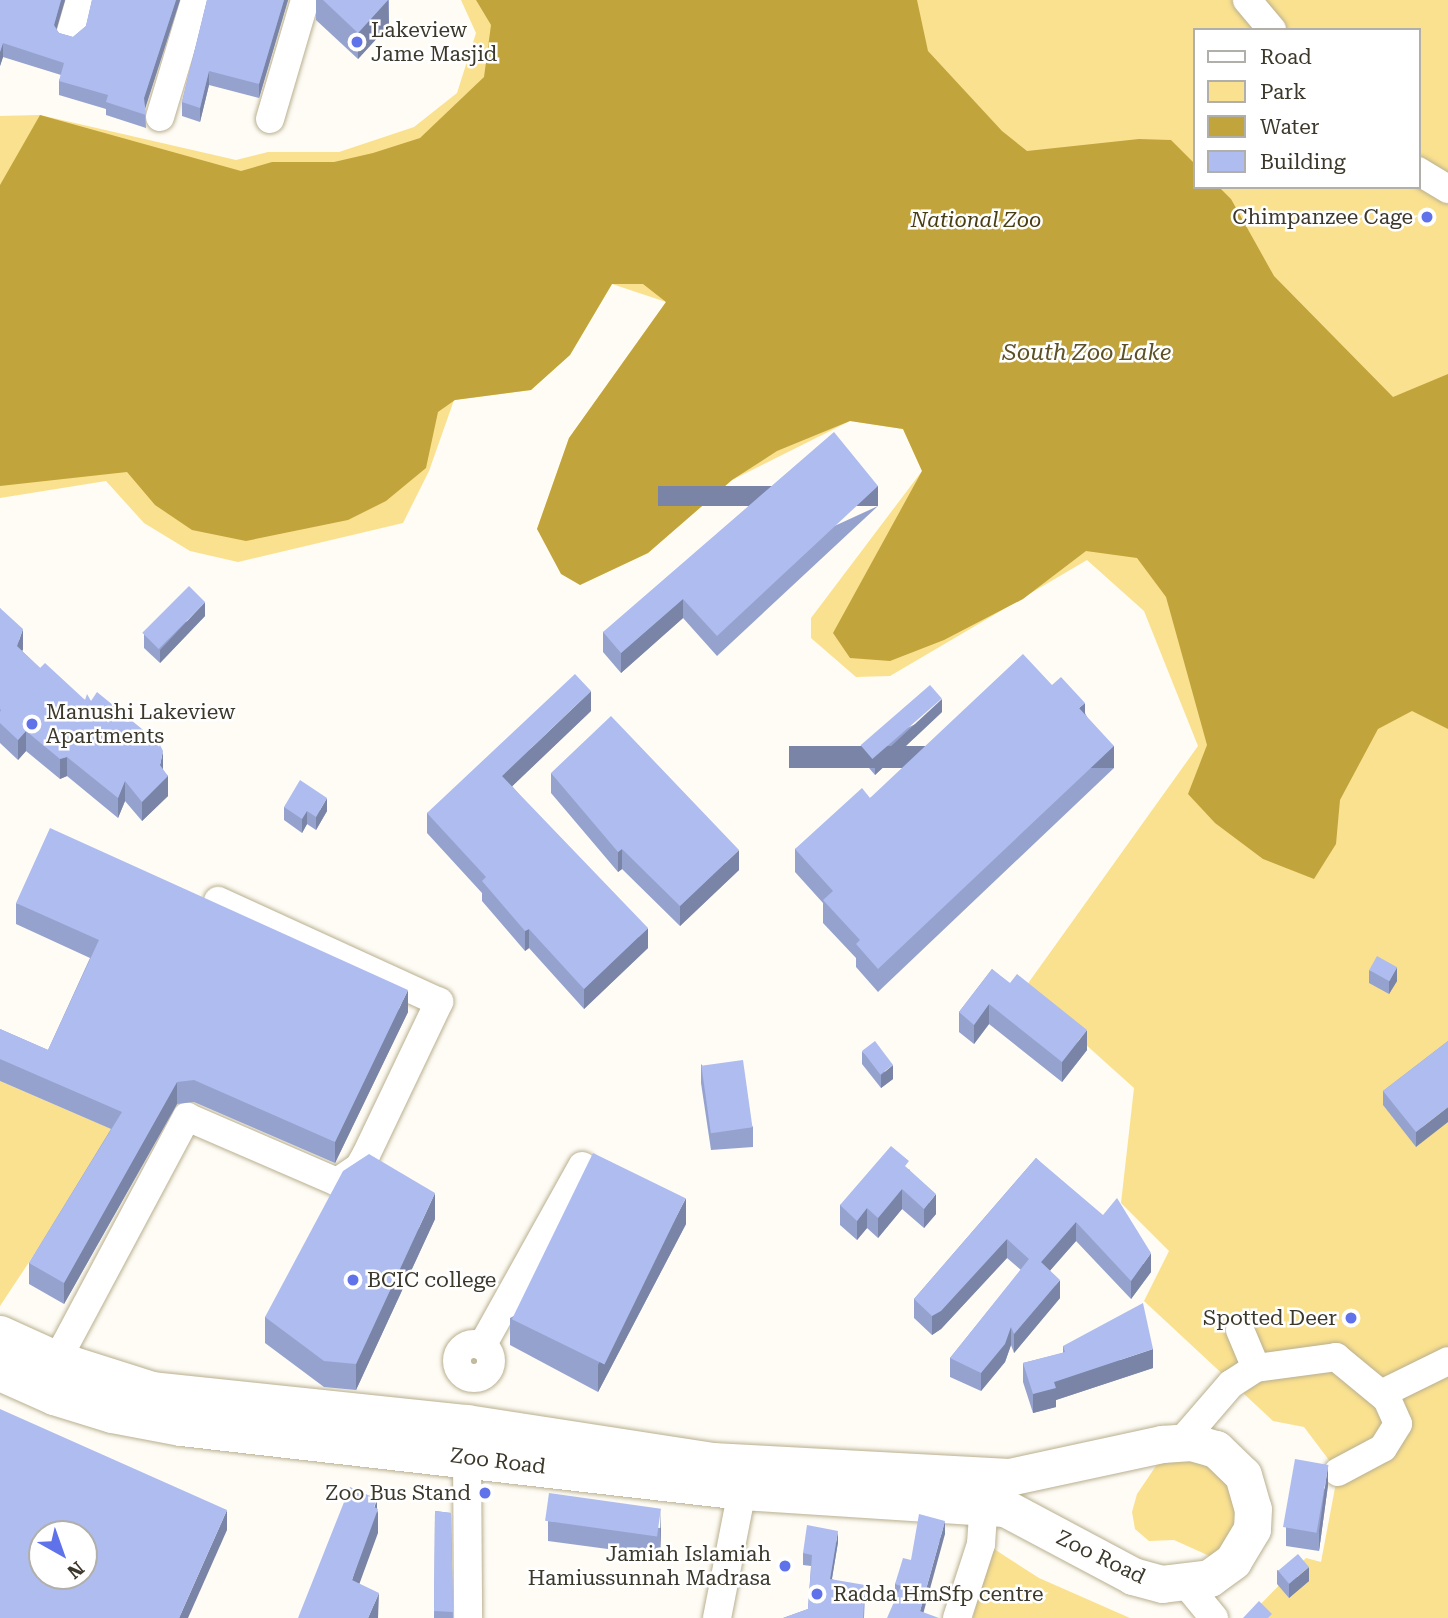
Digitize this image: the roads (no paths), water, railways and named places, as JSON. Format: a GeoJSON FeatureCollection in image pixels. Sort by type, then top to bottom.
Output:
{"type":"FeatureCollection","features":[{"type":"Feature","properties":{"kind":"main road","name":"Zoo Road"},"geometry":{"type":"LineString","coordinates":[[0,1334],[52,1370]]}},
{"type":"Feature","properties":{"kind":"main road","name":"Zoo Road"},"geometry":{"type":"LineString","coordinates":[[0,1372],[52,1370],[152,1390],[465,1434],[712,1461],[999,1497],[1133,1576],[1162,1584],[1186,1584],[1210,1578],[1233,1561],[1252,1529],[1253,1509],[1243,1475],[1216,1449],[1180,1443],[999,1497],[742,1491],[465,1434]]}},
{"type":"Feature","properties":{"kind":"street"},"geometry":{"type":"LineString","coordinates":[[70,35],[80,0]]}},
{"type":"Feature","properties":{"kind":"street"},"geometry":{"type":"LineString","coordinates":[[160,117],[195,0]]}},
{"type":"Feature","properties":{"kind":"street"},"geometry":{"type":"LineString","coordinates":[[270,119],[305,0]]}},
{"type":"Feature","properties":{"kind":"street"},"geometry":{"type":"LineString","coordinates":[[1247,0],[1270,28]]}},
{"type":"Feature","properties":{"kind":"street"},"geometry":{"type":"LineString","coordinates":[[1420,172],[1448,189]]}},
{"type":"Feature","properties":{"kind":"street"},"geometry":{"type":"LineString","coordinates":[[52,1370],[187,1117],[337,1182],[359,1167],[366,1155],[439,1002],[218,901]]}},
{"type":"Feature","properties":{"kind":"street","name":"Zoo Road"},"geometry":{"type":"LineString","coordinates":[[465,1434],[468,1377],[457,1365],[458,1355],[465,1346],[482,1346],[582,1166]]}},
{"type":"Feature","properties":{"kind":"street"},"geometry":{"type":"LineString","coordinates":[[1240,1330],[1256,1368]]}},
{"type":"Feature","properties":{"kind":"street"},"geometry":{"type":"LineString","coordinates":[[1180,1443],[1231,1384],[1256,1368],[1336,1357],[1383,1393],[1398,1424],[1383,1448],[1338,1472]]}},
{"type":"Feature","properties":{"kind":"street"},"geometry":{"type":"LineString","coordinates":[[1383,1393],[1448,1362]]}},
{"type":"Feature","properties":{"kind":"street"},"geometry":{"type":"LineString","coordinates":[[465,1434],[468,1618]]}},
{"type":"Feature","properties":{"kind":"street"},"geometry":{"type":"LineString","coordinates":[[717,1618],[742,1491]]}},
{"type":"Feature","properties":{"kind":"street"},"geometry":{"type":"LineString","coordinates":[[957,1618],[999,1497]]}},
{"type":"Feature","properties":{"kind":"street"},"geometry":{"type":"LineString","coordinates":[[1186,1584],[1214,1618]]}},
{"type":"Feature","properties":{"kind":"water","name":"South Zoo Lake"},"geometry":{"type":"Polygon","coordinates":[[[476,0],[917,0],[928,51],[1002,131],[1027,151],[1139,139],[1171,140],[1192,161],[1192,189],[1221,189],[1231,199],[1274,276],[1393,397],[1448,374],[1448,729],[1412,711],[1378,729],[1340,800],[1336,844],[1314,879],[1263,859],[1215,823],[1188,794],[1207,745],[1166,597],[1137,558],[1086,551],[1023,599],[944,640],[890,661],[850,658],[833,633],[922,471],[903,429],[850,421],[777,451],[732,480],[648,553],[580,585],[561,574],[537,529],[569,438],[666,302],[643,284],[612,284],[570,355],[531,390],[455,400],[438,412],[426,468],[386,501],[348,520],[246,541],[192,530],[155,505],[127,472],[0,486],[0,185],[40,115],[241,171],[272,162],[334,162],[420,138],[484,77],[491,25],[476,0]]]}},
{"type":"Feature","properties":{"kind":"place","name":"Lakeview Jame Masjid"},"geometry":{"type":"Point","coordinates":[357,42]}},
{"type":"Feature","properties":{"kind":"place","name":"Chimpanzee Cage"},"geometry":{"type":"Point","coordinates":[1427,217]}},
{"type":"Feature","properties":{"kind":"place","name":"Manushi Lakeview Apartments"},"geometry":{"type":"Point","coordinates":[32,724]}},
{"type":"Feature","properties":{"kind":"place","name":"BCIC college"},"geometry":{"type":"Point","coordinates":[353,1280]}},
{"type":"Feature","properties":{"kind":"place","name":"Spotted Deer"},"geometry":{"type":"Point","coordinates":[1351,1318]}},
{"type":"Feature","properties":{"kind":"place","name":"Zoo Bus Stand"},"geometry":{"type":"Point","coordinates":[485,1493]}},
{"type":"Feature","properties":{"kind":"place","name":"Jamiah Islamiah Hamiussunnah Madrasa"},"geometry":{"type":"Point","coordinates":[785,1566]}},
{"type":"Feature","properties":{"kind":"place","name":"Radda HmSfp centre"},"geometry":{"type":"Point","coordinates":[817,1594]}},
{"type":"Feature","properties":{"kind":"park label","name":"National Zoo"},"geometry":{"type":"Point","coordinates":[976,220]}}]}
